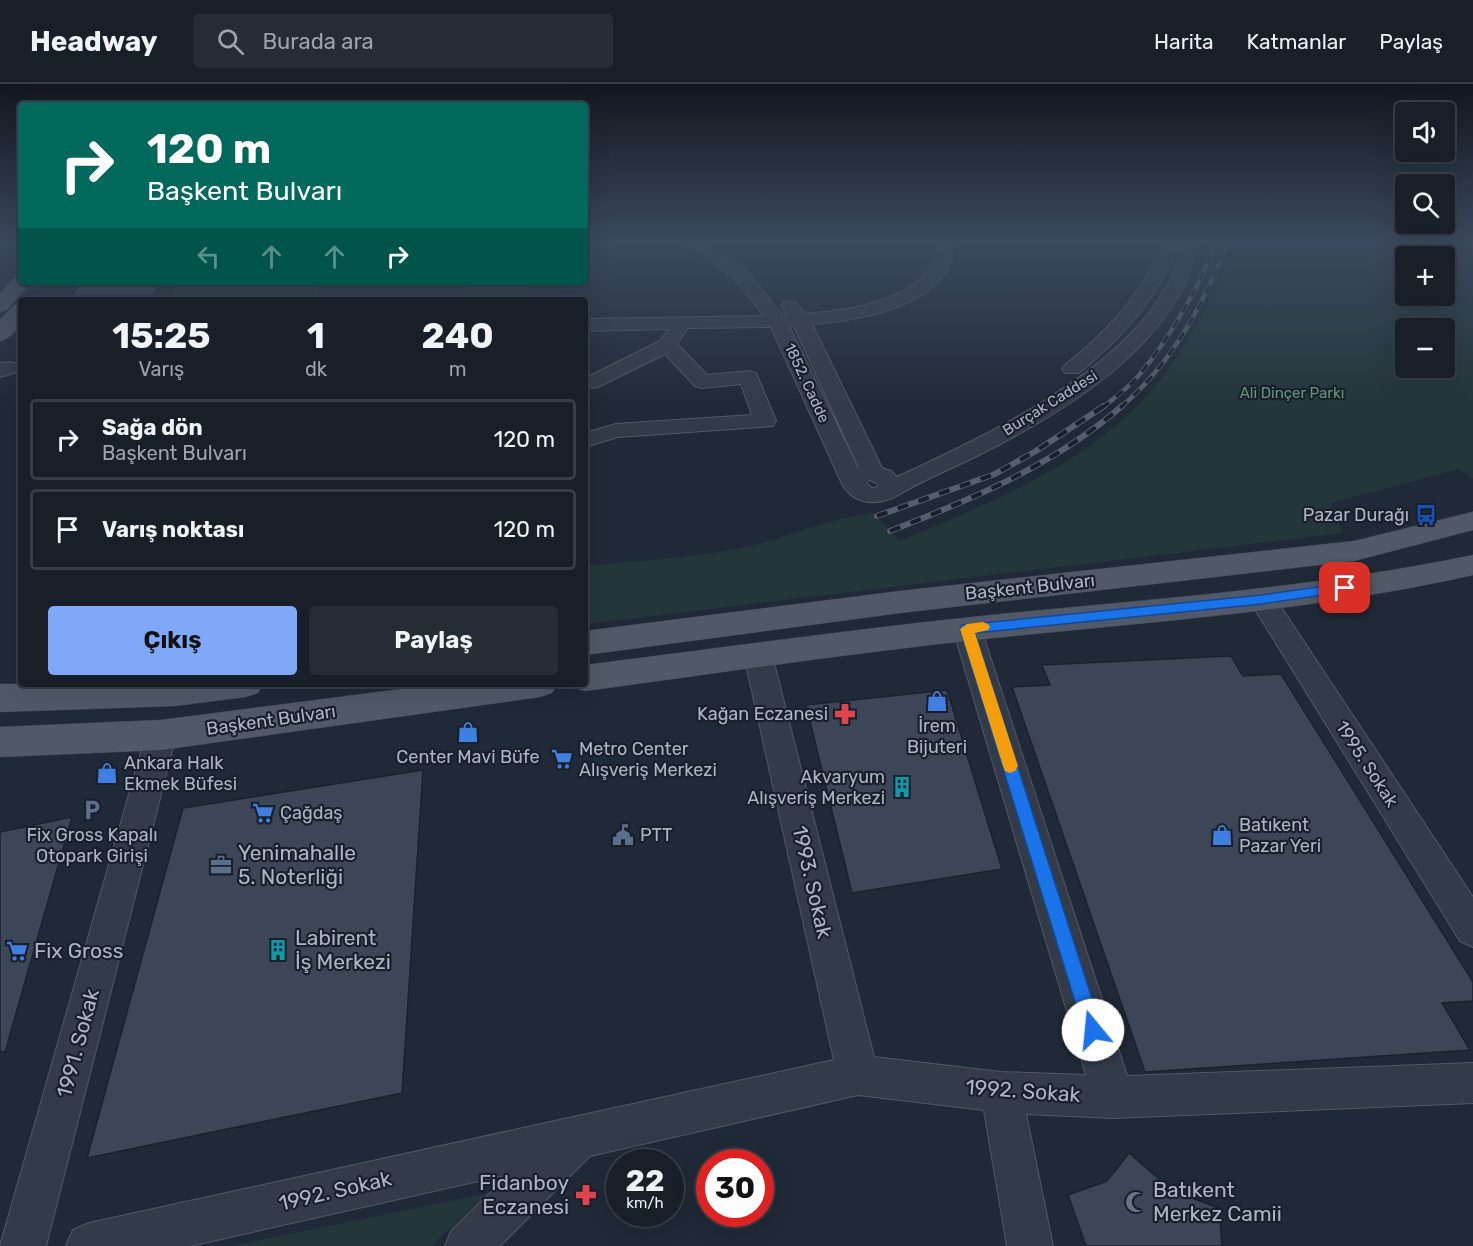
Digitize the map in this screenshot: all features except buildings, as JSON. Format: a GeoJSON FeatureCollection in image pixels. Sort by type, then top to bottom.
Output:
{"type":"FeatureCollection","features":[{"type":"Feature","properties":{"kind":"main road"},"geometry":{"type":"LineString","coordinates":[[0,334],[18,313]]}},
{"type":"Feature","properties":{"kind":"main road","name":"Başkent Bulvarı"},"geometry":{"type":"LineString","coordinates":[[588,643],[900,602],[1354,551],[1405,540],[1473,521]]}},
{"type":"Feature","properties":{"kind":"main road","name":"Başkent Bulvarı"},"geometry":{"type":"LineString","coordinates":[[588,678],[967,629],[1262,599],[1408,579],[1473,565]]}},
{"type":"Feature","properties":{"kind":"main road"},"geometry":{"type":"LineString","coordinates":[[0,698],[174,693],[222,687]]}},
{"type":"Feature","properties":{"kind":"main road","name":"Başkent Bulvarı"},"geometry":{"type":"LineString","coordinates":[[0,742],[161,735],[518,687]]}},
{"type":"Feature","properties":{"kind":"street","name":"1852. Cadde"},"geometry":{"type":"LineString","coordinates":[[758,297],[778,322],[874,481]]}},
{"type":"Feature","properties":{"kind":"street","name":"1852. Cadde"},"geometry":{"type":"LineString","coordinates":[[782,297],[800,319],[874,481]]}},
{"type":"Feature","properties":{"kind":"street"},"geometry":{"type":"LineString","coordinates":[[588,325],[778,322],[862,311],[901,297]]}},
{"type":"Feature","properties":{"kind":"street","name":"Burçak Caddesi"},"geometry":{"type":"LineString","coordinates":[[874,481],[955,440],[1073,368],[1105,341],[1142,297]]}},
{"type":"Feature","properties":{"kind":"street","name":"Burçak Caddesi"},"geometry":{"type":"LineString","coordinates":[[874,481],[969,451],[1078,388],[1105,368],[1134,340],[1168,297]]}},
{"type":"Feature","properties":{"kind":"street"},"geometry":{"type":"LineString","coordinates":[[593,382],[667,345],[682,323]]}},
{"type":"Feature","properties":{"kind":"street"},"geometry":{"type":"LineString","coordinates":[[588,439],[616,430],[765,422],[750,377],[702,382],[667,345]]}},
{"type":"Feature","properties":{"kind":"street","name":"1995. Sokak"},"geometry":{"type":"LineString","coordinates":[[1262,599],[1473,928]]}},
{"type":"Feature","properties":{"kind":"street"},"geometry":{"type":"LineString","coordinates":[[967,629],[1113,1097]]}},
{"type":"Feature","properties":{"kind":"street","name":"1993. Sokak"},"geometry":{"type":"LineString","coordinates":[[758,655],[858,1075]]}},
{"type":"Feature","properties":{"kind":"street","name":"1991. Sokak"},"geometry":{"type":"LineString","coordinates":[[23,1246],[161,735]]}},
{"type":"Feature","properties":{"kind":"street","name":"1992. Sokak"},"geometry":{"type":"LineString","coordinates":[[89,1246],[858,1075],[1001,1092],[1113,1097],[1473,1083]]}},
{"type":"Feature","properties":{"kind":"street"},"geometry":{"type":"LineString","coordinates":[[1001,1092],[1030,1246]]}},
{"type":"Feature","properties":{"kind":"street"},"geometry":{"type":"LineString","coordinates":[[468,1246],[581,1136]]}},
{"type":"Feature","properties":{"kind":"green space","name":"Ali Dinçer Parkı"},"geometry":{"type":"Polygon","coordinates":[[[1211,297],[1395,297],[1395,306],[1455,306],[1455,297],[1473,297],[1473,479],[1459,469],[1331,503],[1343,533],[588,624],[588,566],[694,556],[737,549],[844,518],[874,513],[899,541],[990,502],[1051,471],[1106,434],[1148,395],[1164,376],[1191,334],[1211,297]]]}},
{"type":"Feature","properties":{"kind":"green space"},"geometry":{"type":"Polygon","coordinates":[[[489,1193],[431,1246],[231,1246],[489,1193]]]}},
{"type":"Feature","properties":{"kind":"railway"},"geometry":{"type":"LineString","coordinates":[[1102,408],[1127,388],[1152,359],[1190,297]]}},
{"type":"Feature","properties":{"kind":"railway"},"geometry":{"type":"LineString","coordinates":[[1120,408],[1156,372],[1184,332],[1203,297]]}},
{"type":"Feature","properties":{"kind":"railway"},"geometry":{"type":"LineString","coordinates":[[877,516],[995,474],[1036,451],[1104,406]]}},
{"type":"Feature","properties":{"kind":"railway"},"geometry":{"type":"LineString","coordinates":[[890,531],[1012,479],[1069,446],[1122,406]]}},
{"type":"Feature","properties":{"kind":"slow traffic"},"geometry":{"type":"LineString","coordinates":[[983,627],[967,629],[1010,766]]}},
{"type":"Feature","properties":{"kind":"place","name":"Pazar Durağı"},"geometry":{"type":"Point","coordinates":[1426,515]}},
{"type":"Feature","properties":{"kind":"place","name":"İrem Bijuteri"},"geometry":{"type":"Point","coordinates":[937,701]}},
{"type":"Feature","properties":{"kind":"place","name":"Kağan Eczanesi"},"geometry":{"type":"Point","coordinates":[845,714]}},
{"type":"Feature","properties":{"kind":"place","name":"Center Mavi Büfe"},"geometry":{"type":"Point","coordinates":[468,732]}},
{"type":"Feature","properties":{"kind":"place","name":"Metro Center Alışveriş Merkezi"},"geometry":{"type":"Point","coordinates":[562,759]}},
{"type":"Feature","properties":{"kind":"place","name":"Ankara Halk Ekmek Büfesi"},"geometry":{"type":"Point","coordinates":[107,773]}},
{"type":"Feature","properties":{"kind":"place","name":"Akvaryum Alışveriş Merkezi"},"geometry":{"type":"Point","coordinates":[902,787]}},
{"type":"Feature","properties":{"kind":"place","name":"Fix Gross Kapalı Otopark Girişi"},"geometry":{"type":"Point","coordinates":[92,810]}},
{"type":"Feature","properties":{"kind":"place","name":"Çağdaş"},"geometry":{"type":"Point","coordinates":[263,813]}},
{"type":"Feature","properties":{"kind":"place","name":"PTT"},"geometry":{"type":"Point","coordinates":[623,835]}},
{"type":"Feature","properties":{"kind":"place","name":"Batıkent Pazar Yeri"},"geometry":{"type":"Point","coordinates":[1222,835]}},
{"type":"Feature","properties":{"kind":"place","name":"Yenimahalle 5. Noterliği"},"geometry":{"type":"Point","coordinates":[221,865]}},
{"type":"Feature","properties":{"kind":"place","name":"Labirent İş Merkezi"},"geometry":{"type":"Point","coordinates":[278,950]}},
{"type":"Feature","properties":{"kind":"place","name":"Fix Gross"},"geometry":{"type":"Point","coordinates":[17,951]}},
{"type":"Feature","properties":{"kind":"place","name":"Fidanboy Eczanesi"},"geometry":{"type":"Point","coordinates":[586,1195]}},
{"type":"Feature","properties":{"kind":"place","name":"Batıkent Merkez Camii"},"geometry":{"type":"Point","coordinates":[1136,1202]}},
{"type":"Feature","properties":{"kind":"route"},"geometry":{"type":"LineString","coordinates":[[1093,1030],[967,629],[1262,599],[1345,588]]}}]}
